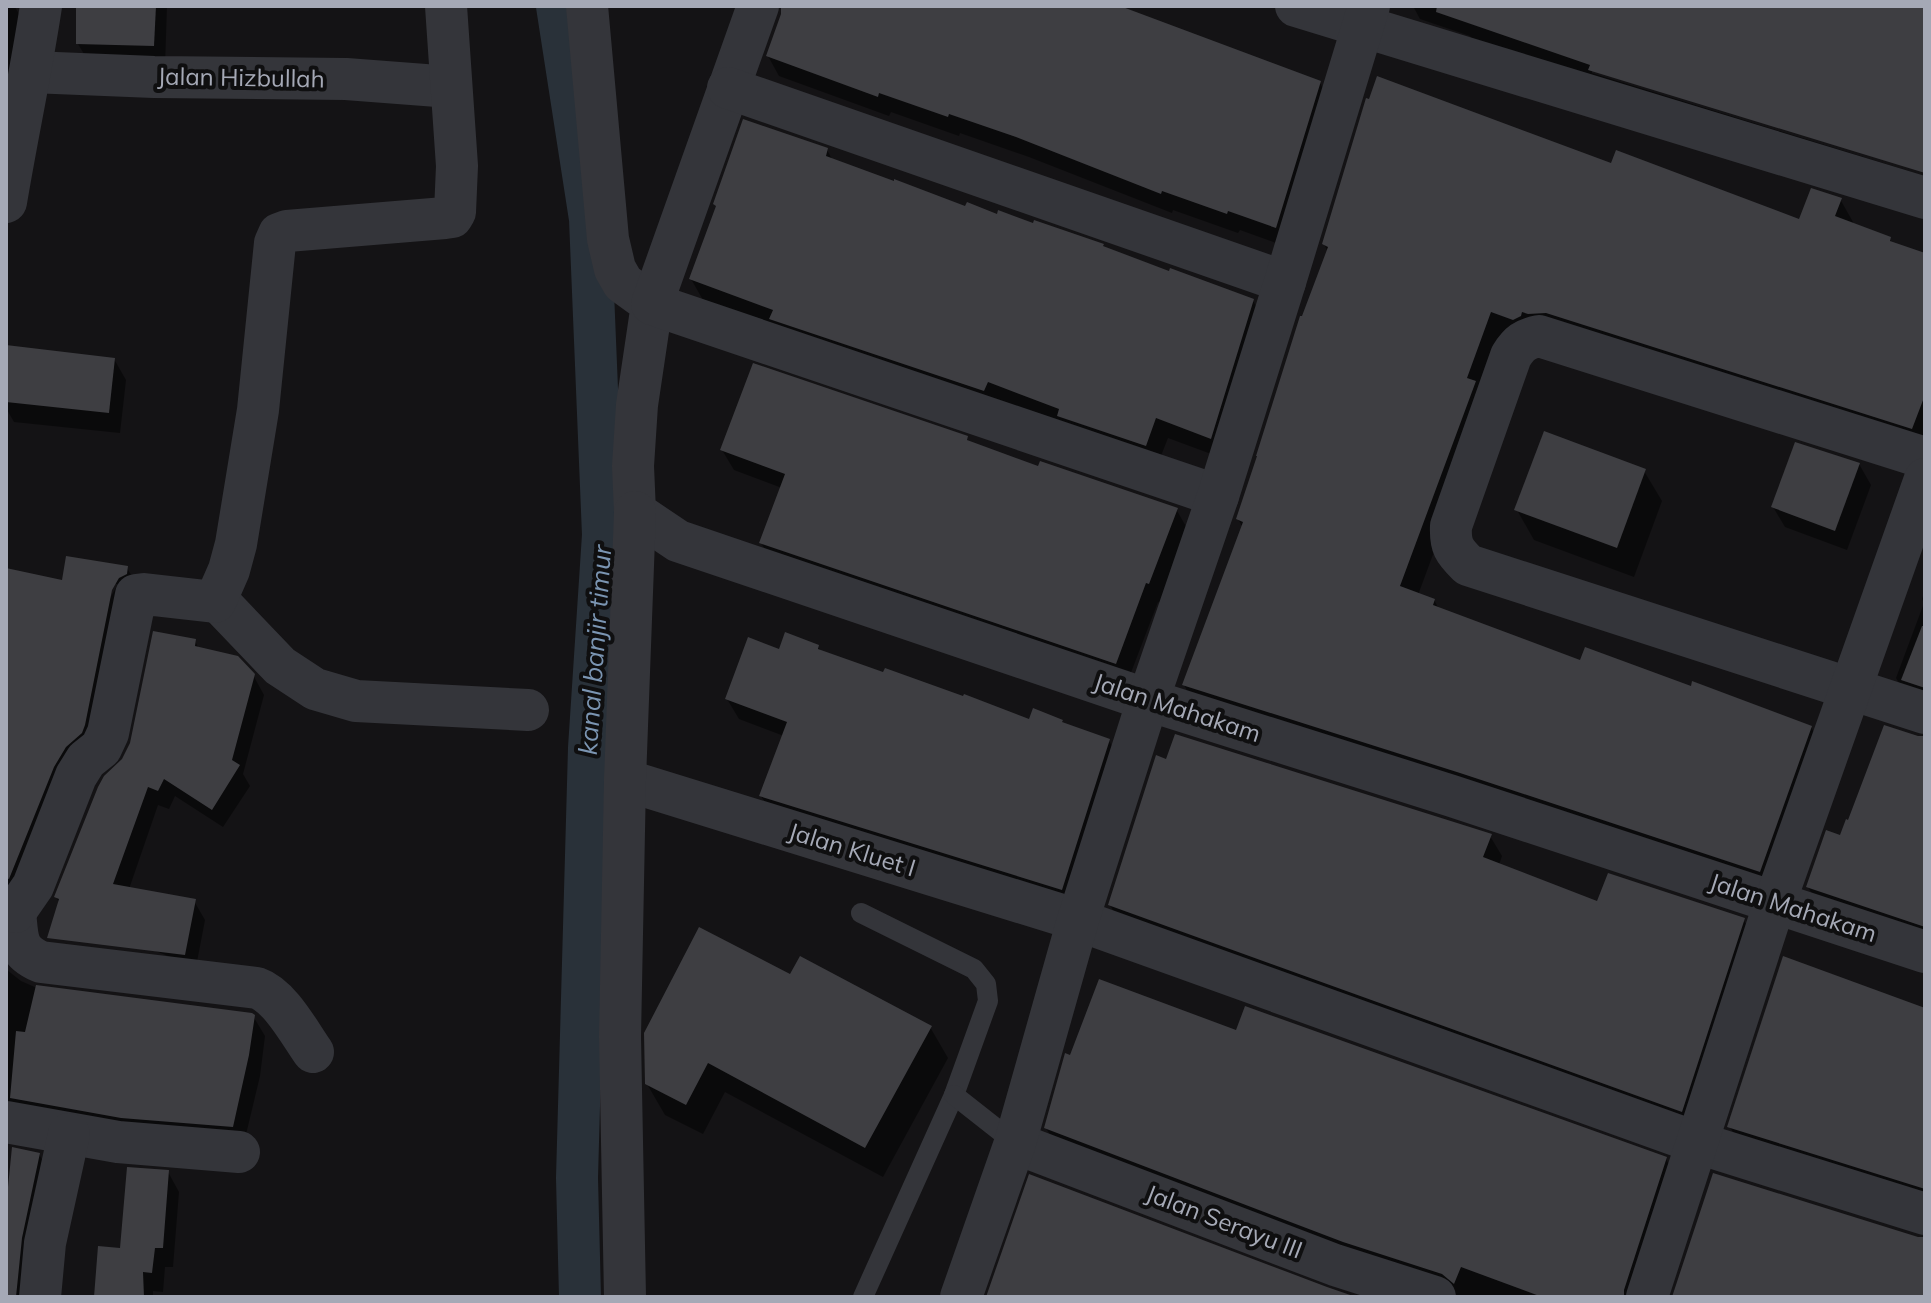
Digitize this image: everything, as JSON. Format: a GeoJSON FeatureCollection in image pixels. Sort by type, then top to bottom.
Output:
{"type":"FeatureCollection","features":[{"type":"Feature","properties":{"kind":"street"},"geometry":{"type":"LineString","coordinates":[[6,202],[41,6]]}},
{"type":"Feature","properties":{"kind":"street"},"geometry":{"type":"LineString","coordinates":[[313,1052],[267,992],[257,988],[41,962],[27,956],[18,942],[10,911],[33,886],[76,776],[86,760],[101,748],[108,733],[136,595],[215,602],[229,570],[258,410],[275,243],[279,234],[452,217],[455,212],[457,166],[446,6]]}},
{"type":"Feature","properties":{"kind":"street"},"geometry":{"type":"LineString","coordinates":[[587,6],[608,239],[615,269],[623,283],[652,304],[1218,496]]}},
{"type":"Feature","properties":{"kind":"street"},"geometry":{"type":"LineString","coordinates":[[625,1297],[620,1037],[637,405],[652,304],[758,6]]}},
{"type":"Feature","properties":{"kind":"street"},"geometry":{"type":"LineString","coordinates":[[1296,6],[1365,16],[1925,198]]}},
{"type":"Feature","properties":{"kind":"street"},"geometry":{"type":"LineString","coordinates":[[961,1297],[1015,1143],[1078,920],[1148,700],[1218,496],[1365,16]]}},
{"type":"Feature","properties":{"kind":"street","name":"Jalan Hizbullah"},"geometry":{"type":"LineString","coordinates":[[31,72],[346,79],[451,87]]}},
{"type":"Feature","properties":{"kind":"street"},"geometry":{"type":"LineString","coordinates":[[728,88],[1285,282]]}},
{"type":"Feature","properties":{"kind":"street"},"geometry":{"type":"LineString","coordinates":[[1925,458],[1539,336],[1518,344],[1511,356],[1451,526],[1450,541],[1468,565],[1925,713]]}},
{"type":"Feature","properties":{"kind":"street"},"geometry":{"type":"LineString","coordinates":[[1647,1297],[1775,902],[1925,479]]}},
{"type":"Feature","properties":{"kind":"street","name":"Jalan Mahakam"},"geometry":{"type":"LineString","coordinates":[[635,512],[678,541],[1148,700],[1452,796],[1925,952]]}},
{"type":"Feature","properties":{"kind":"street"},"geometry":{"type":"LineString","coordinates":[[216,599],[280,666],[315,689],[356,701],[528,710]]}},
{"type":"Feature","properties":{"kind":"street","name":"Jalan Kluet I"},"geometry":{"type":"LineString","coordinates":[[625,780],[1078,920],[1698,1143],[1925,1214]]}},
{"type":"Feature","properties":{"kind":"street"},"geometry":{"type":"LineString","coordinates":[[6,1122],[118,1142],[239,1152]]}},
{"type":"Feature","properties":{"kind":"street"},"geometry":{"type":"LineString","coordinates":[[40,1297],[45,1243],[69,1134]]}},
{"type":"Feature","properties":{"kind":"street","name":"Jalan Serayu III"},"geometry":{"type":"LineString","coordinates":[[1015,1143],[1335,1265],[1435,1297]]}},
{"type":"Feature","properties":{"kind":"lane"},"geometry":{"type":"LineString","coordinates":[[861,913],[974,969],[986,984],[988,1001],[954,1095],[863,1297]]}},
{"type":"Feature","properties":{"kind":"lane"},"geometry":{"type":"LineString","coordinates":[[954,1095],[1015,1143]]}},
{"type":"Feature","properties":{"kind":"building"},"geometry":{"type":"Polygon","coordinates":[[[76,6],[156,6],[154,46],[76,44],[76,6]]]}},
{"type":"Feature","properties":{"kind":"building"},"geometry":{"type":"Polygon","coordinates":[[[781,6],[1120,6],[1321,81],[1276,228],[1162,191],[1161,194],[1016,137],[879,93],[878,97],[766,56],[781,6]]]}},
{"type":"Feature","properties":{"kind":"building"},"geometry":{"type":"Polygon","coordinates":[[[1437,6],[1925,6],[1925,173],[1588,70],[1590,65],[1436,12],[1437,6]]]}},
{"type":"Feature","properties":{"kind":"building"},"geometry":{"type":"Polygon","coordinates":[[[1377,76],[1611,163],[1616,150],[1799,219],[1811,188],[1842,198],[1835,216],[1925,253],[1925,395],[1912,429],[1546,313],[1522,312],[1513,320],[1491,312],[1467,378],[1476,381],[1400,586],[1435,599],[1433,605],[1580,660],[1585,647],[1691,686],[1692,681],[1812,726],[1760,872],[1182,685],[1243,522],[1236,519],[1300,316],[1328,247],[1322,244],[1366,98],[1369,99],[1377,76]]]}},
{"type":"Feature","properties":{"kind":"building"},"geometry":{"type":"Polygon","coordinates":[[[743,119],[828,148],[826,156],[894,181],[965,206],[967,202],[997,214],[998,210],[1033,223],[1034,220],[1254,299],[1211,439],[1156,418],[1146,446],[1057,416],[1059,409],[988,382],[984,391],[769,319],[773,310],[689,279],[743,119]]]}},
{"type":"Feature","properties":{"kind":"building"},"geometry":{"type":"Polygon","coordinates":[[[6,345],[115,358],[109,413],[6,402],[6,345]]]}},
{"type":"Feature","properties":{"kind":"building"},"geometry":{"type":"Polygon","coordinates":[[[753,363],[968,436],[967,440],[1038,466],[1040,461],[1178,508],[1116,664],[759,543],[785,474],[720,450],[753,363]]]}},
{"type":"Feature","properties":{"kind":"building"},"geometry":{"type":"Polygon","coordinates":[[[1544,431],[1646,469],[1617,548],[1514,510],[1544,431]]]}},
{"type":"Feature","properties":{"kind":"building"},"geometry":{"type":"Polygon","coordinates":[[[1795,442],[1860,463],[1835,531],[1771,507],[1795,442]]]}},
{"type":"Feature","properties":{"kind":"building"},"geometry":{"type":"Polygon","coordinates":[[[66,556],[128,566],[127,574],[119,578],[112,590],[82,733],[66,747],[54,767],[9,879],[6,878],[6,568],[62,580],[66,556]]]}},
{"type":"Feature","properties":{"kind":"building"},"geometry":{"type":"Polygon","coordinates":[[[1922,626],[1925,626],[1925,688],[1901,680],[1922,626]]]}},
{"type":"Feature","properties":{"kind":"building"},"geometry":{"type":"Polygon","coordinates":[[[153,631],[196,639],[195,646],[238,656],[255,674],[232,760],[240,765],[212,810],[164,779],[158,791],[148,787],[113,884],[196,899],[185,955],[47,938],[59,899],[54,897],[98,787],[104,776],[122,759],[130,743],[153,631]]]}},
{"type":"Feature","properties":{"kind":"building"},"geometry":{"type":"Polygon","coordinates":[[[785,632],[819,645],[818,649],[883,672],[885,668],[1029,719],[1033,708],[1110,739],[1062,890],[759,796],[787,722],[725,699],[748,637],[779,649],[785,632]]]}},
{"type":"Feature","properties":{"kind":"building"},"geometry":{"type":"Polygon","coordinates":[[[1884,725],[1925,736],[1925,927],[1806,887],[1826,830],[1840,835],[1848,820],[1884,725]]]}},
{"type":"Feature","properties":{"kind":"building"},"geometry":{"type":"Polygon","coordinates":[[[1175,734],[1492,834],[1483,857],[1597,901],[1608,873],[1745,918],[1682,1112],[1108,905],[1156,755],[1166,759],[1175,734]]]}},
{"type":"Feature","properties":{"kind":"building"},"geometry":{"type":"Polygon","coordinates":[[[699,927],[790,974],[800,956],[932,1026],[865,1148],[708,1063],[686,1105],[645,1084],[644,1033],[699,927]]]}},
{"type":"Feature","properties":{"kind":"building"},"geometry":{"type":"Polygon","coordinates":[[[1783,956],[1925,1008],[1925,1189],[1727,1127],[1783,956]]]}},
{"type":"Feature","properties":{"kind":"building"},"geometry":{"type":"Polygon","coordinates":[[[1099,979],[1236,1030],[1245,1006],[1667,1157],[1624,1297],[1542,1297],[1461,1267],[1454,1284],[1442,1274],[1343,1242],[1044,1128],[1065,1053],[1070,1055],[1099,979]]]}},
{"type":"Feature","properties":{"kind":"building"},"geometry":{"type":"Polygon","coordinates":[[[36,985],[255,1015],[233,1127],[121,1118],[10,1098],[16,1031],[25,1032],[36,985]]]}},
{"type":"Feature","properties":{"kind":"building"},"geometry":{"type":"Polygon","coordinates":[[[12,1147],[40,1153],[22,1238],[16,1297],[6,1297],[6,1207],[12,1147]]]}},
{"type":"Feature","properties":{"kind":"building"},"geometry":{"type":"Polygon","coordinates":[[[127,1167],[169,1170],[163,1248],[155,1248],[152,1273],[143,1272],[144,1297],[94,1297],[98,1246],[120,1248],[127,1167]]]}},
{"type":"Feature","properties":{"kind":"building"},"geometry":{"type":"Polygon","coordinates":[[[1713,1173],[1925,1237],[1925,1297],[1672,1297],[1713,1173]]]}},
{"type":"Feature","properties":{"kind":"building"},"geometry":{"type":"Polygon","coordinates":[[[1029,1174],[1327,1287],[1356,1297],[986,1297],[1029,1174]]]}},
{"type":"Feature","properties":{"kind":"waterway","name":"kanal banjir timur"},"geometry":{"type":"LineString","coordinates":[[557,6],[590,219],[603,535],[589,748],[577,1178],[580,1297]]}}]}
